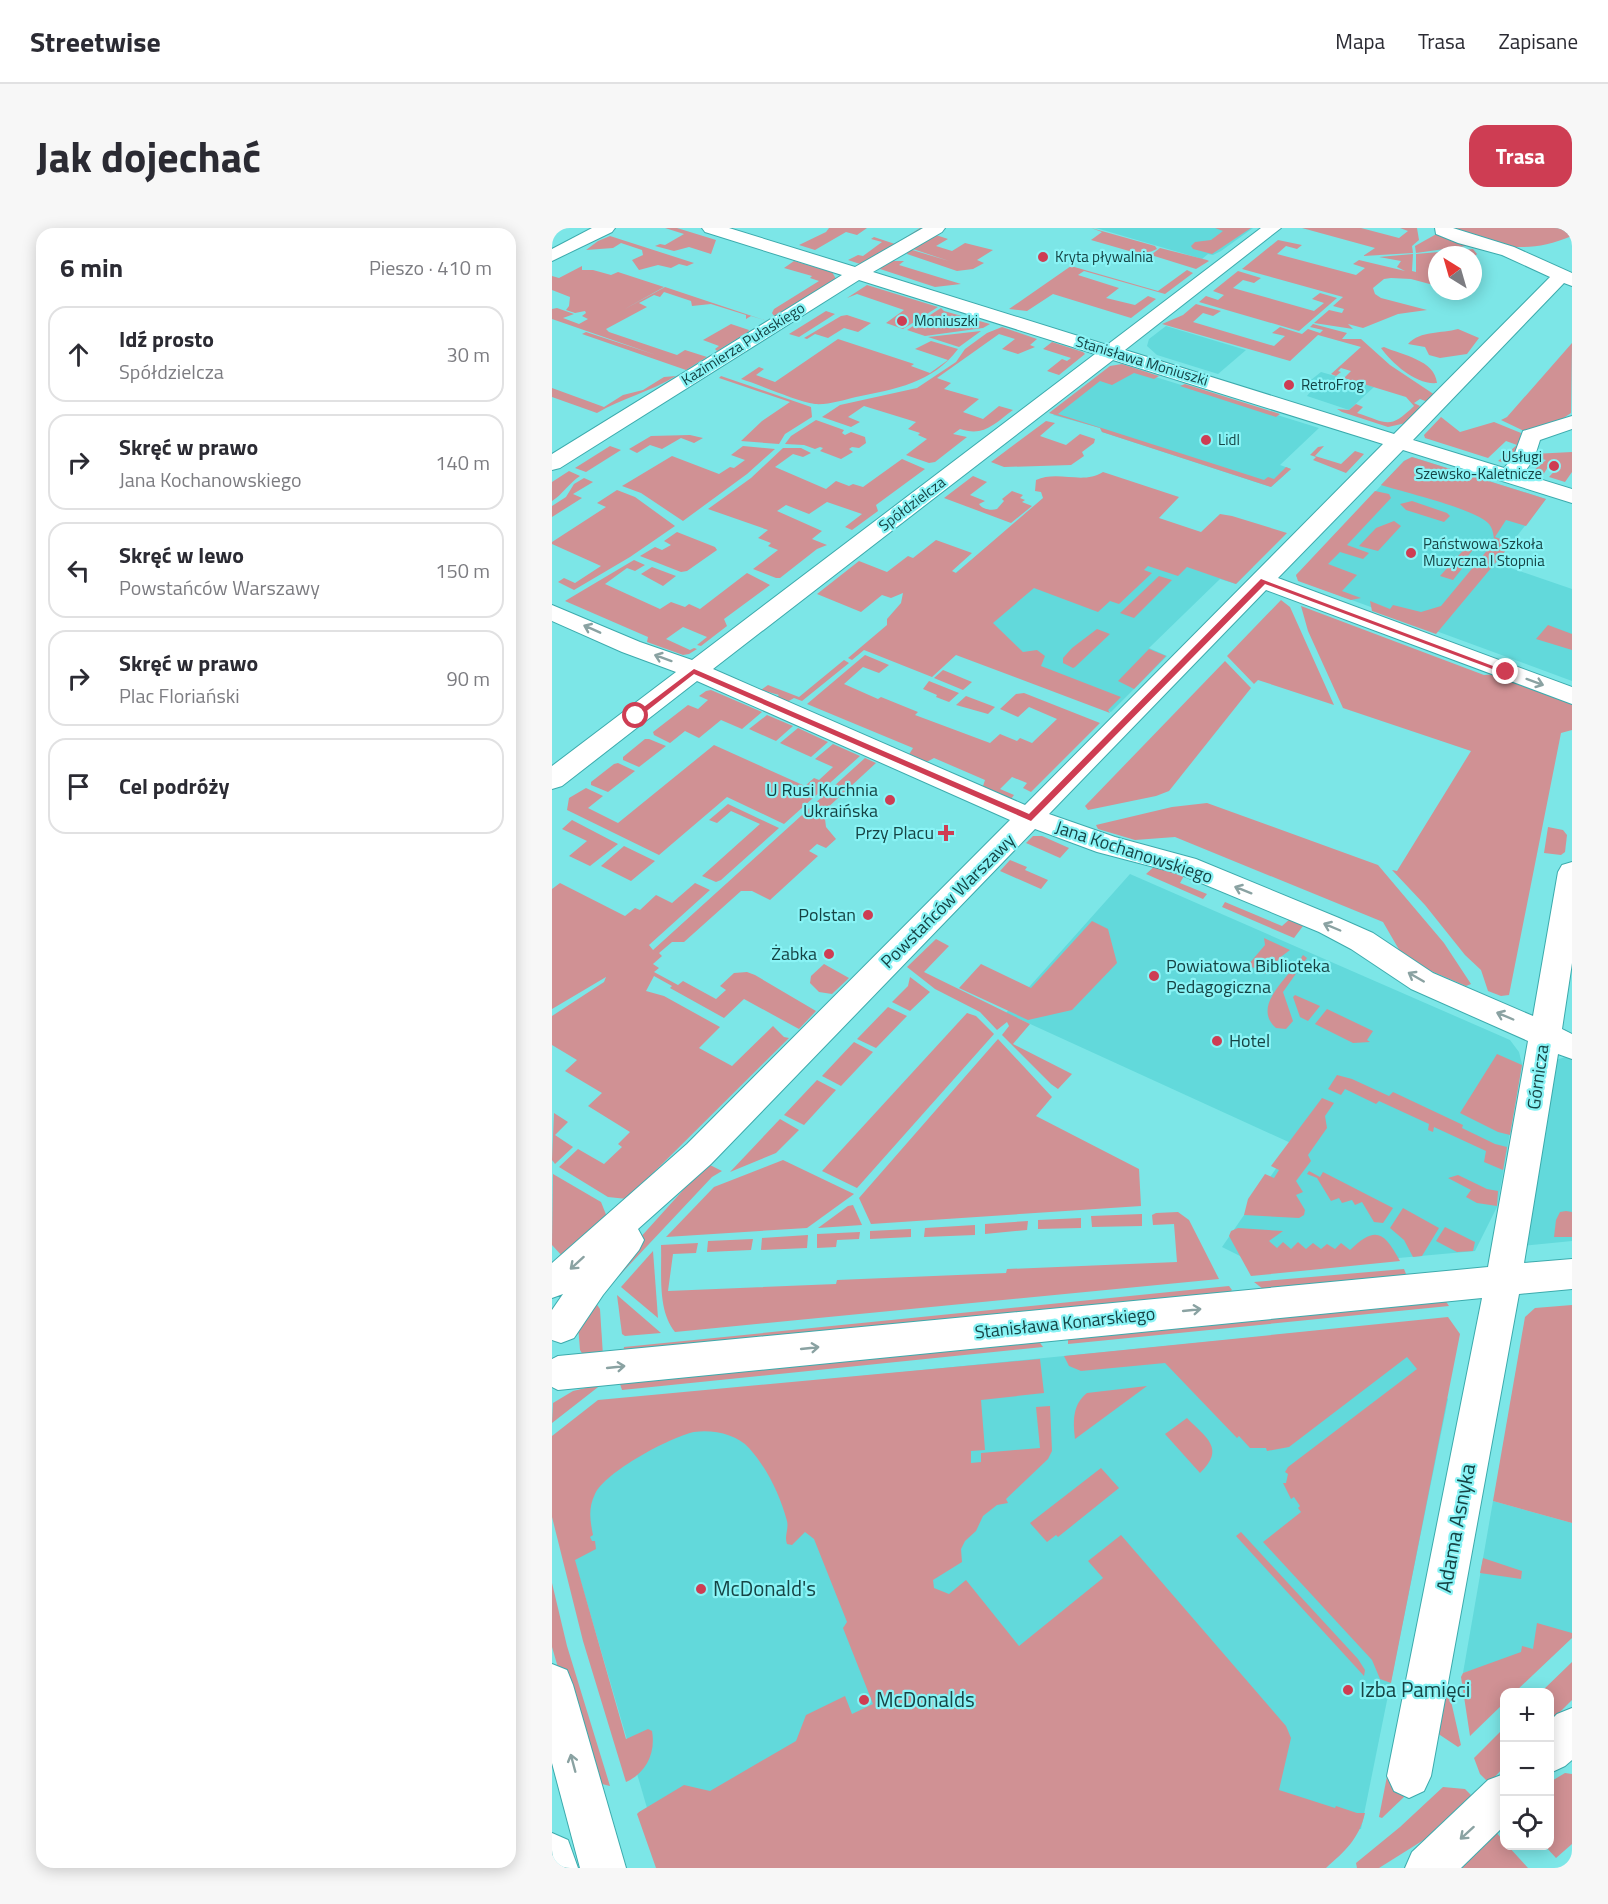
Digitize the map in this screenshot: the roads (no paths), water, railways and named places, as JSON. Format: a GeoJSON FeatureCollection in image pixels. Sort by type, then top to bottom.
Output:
{"type":"FeatureCollection","features":[{"type":"Feature","properties":{"kind":"street"},"geometry":{"type":"LineString","coordinates":[[552,256],[606,228]]}},
{"type":"Feature","properties":{"kind":"street","name":"Stanisława Moniuszki"},"geometry":{"type":"LineString","coordinates":[[711,228],[1572,496]]}},
{"type":"Feature","properties":{"kind":"street","name":"Kazimierza Pułaskiego"},"geometry":{"type":"LineString","coordinates":[[552,463],[936,228]]}},
{"type":"Feature","properties":{"kind":"street","name":"Spółdzielcza"},"geometry":{"type":"LineString","coordinates":[[552,780],[1272,228]]}},
{"type":"Feature","properties":{"kind":"street"},"geometry":{"type":"LineString","coordinates":[[1442,230],[1464,239],[1508,251],[1567,278]]}},
{"type":"Feature","properties":{"kind":"street","name":"Powstańców Warszawy"},"geometry":{"type":"LineString","coordinates":[[552,1283],[699,1154],[1031,818],[1397,441],[1567,278]]}},
{"type":"Feature","properties":{"kind":"street"},"geometry":{"type":"LineString","coordinates":[[1509,476],[1523,459],[1531,436],[1572,422]]}},
{"type":"Feature","properties":{"kind":"street"},"geometry":{"type":"LineString","coordinates":[[1263,581],[1572,696]]}},
{"type":"Feature","properties":{"kind":"street","name":"Jana Kochanowskiego"},"geometry":{"type":"LineString","coordinates":[[552,612],[694,671],[1031,818],[1107,845],[1186,866],[1329,925],[1362,941],[1422,981],[1558,1040]]}},
{"type":"Feature","properties":{"kind":"street","name":"Górnicza"},"geometry":{"type":"LineString","coordinates":[[1504,1281],[1540,1070],[1558,1040],[1572,872]]}},
{"type":"Feature","properties":{"kind":"street","name":"Powstańców Warszawy"},"geometry":{"type":"LineString","coordinates":[[556,1320],[590,1284],[699,1154]]}},
{"type":"Feature","properties":{"kind":"street","name":"Stanisława Konarskiego"},"geometry":{"type":"LineString","coordinates":[[555,1377],[1252,1304],[1572,1274]]}},
{"type":"Feature","properties":{"kind":"street","name":"Adama Asnyka"},"geometry":{"type":"LineString","coordinates":[[1409,1776],[1504,1281]]}},
{"type":"Feature","properties":{"kind":"street"},"geometry":{"type":"LineString","coordinates":[[555,1377],[565,1349],[556,1320]]}},
{"type":"Feature","properties":{"kind":"street"},"geometry":{"type":"LineString","coordinates":[[552,1685],[603,1868]]}},
{"type":"Feature","properties":{"kind":"street"},"geometry":{"type":"LineString","coordinates":[[1428,1868],[1500,1800]]}},
{"type":"Feature","properties":{"kind":"street"},"geometry":{"type":"LineString","coordinates":[[552,1856],[555,1868]]}},
{"type":"Feature","properties":{"kind":"place","name":"Kryta pływalnia"},"geometry":{"type":"Point","coordinates":[1043,257]}},
{"type":"Feature","properties":{"kind":"place","name":"Moniuszki"},"geometry":{"type":"Point","coordinates":[902,321]}},
{"type":"Feature","properties":{"kind":"place","name":"RetroFrog"},"geometry":{"type":"Point","coordinates":[1289,385]}},
{"type":"Feature","properties":{"kind":"place","name":"Lidl"},"geometry":{"type":"Point","coordinates":[1206,440]}},
{"type":"Feature","properties":{"kind":"place","name":"Usługi Szewsko-Kaletnicze"},"geometry":{"type":"Point","coordinates":[1554,466]}},
{"type":"Feature","properties":{"kind":"place","name":"Państwowa Szkoła Muzyczna I Stopnia"},"geometry":{"type":"Point","coordinates":[1411,553]}},
{"type":"Feature","properties":{"kind":"place","name":"U Rusi Kuchnia Ukraińska"},"geometry":{"type":"Point","coordinates":[890,800]}},
{"type":"Feature","properties":{"kind":"place","name":"Przy Placu"},"geometry":{"type":"Point","coordinates":[946,833]}},
{"type":"Feature","properties":{"kind":"place","name":"Polstan"},"geometry":{"type":"Point","coordinates":[868,915]}},
{"type":"Feature","properties":{"kind":"place","name":"Żabka"},"geometry":{"type":"Point","coordinates":[829,954]}},
{"type":"Feature","properties":{"kind":"place","name":"Powiatowa Biblioteka Pedagogiczna"},"geometry":{"type":"Point","coordinates":[1154,976]}},
{"type":"Feature","properties":{"kind":"place","name":"Hotel"},"geometry":{"type":"Point","coordinates":[1217,1041]}},
{"type":"Feature","properties":{"kind":"place","name":"McDonald's"},"geometry":{"type":"Point","coordinates":[701,1589]}},
{"type":"Feature","properties":{"kind":"place","name":"Izba Pamięci"},"geometry":{"type":"Point","coordinates":[1348,1690]}},
{"type":"Feature","properties":{"kind":"place","name":"McDonalds"},"geometry":{"type":"Point","coordinates":[864,1700]}}]}
